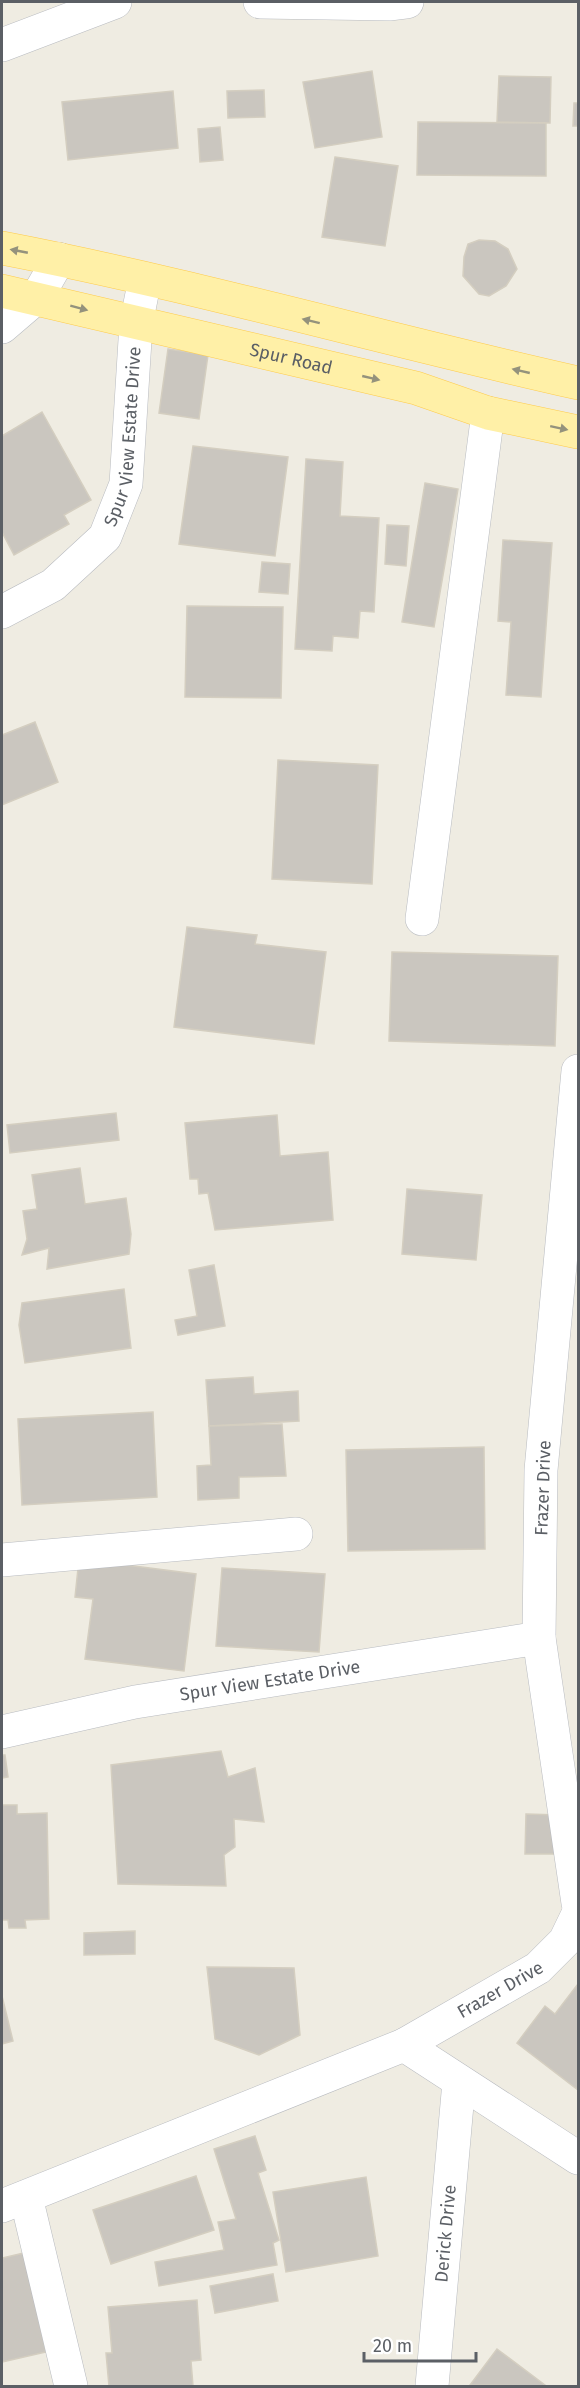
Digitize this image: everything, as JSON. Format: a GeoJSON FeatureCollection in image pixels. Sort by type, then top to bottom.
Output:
{"type":"FeatureCollection","features":[{"type":"Feature","properties":{"kind":"main road"},"geometry":{"type":"LineString","coordinates":[[2,248],[145,279],[424,349],[579,384]]}},
{"type":"Feature","properties":{"kind":"main road","name":"Spur Road"},"geometry":{"type":"LineString","coordinates":[[2,291],[37,297],[136,324],[416,388],[488,413],[579,432]]}},
{"type":"Feature","properties":{"kind":"main road"},"geometry":{"type":"LineString","coordinates":[[416,388],[424,349]]}},
{"type":"Feature","properties":{"kind":"street"},"geometry":{"type":"LineString","coordinates":[[2,45],[115,2]]}},
{"type":"Feature","properties":{"kind":"street"},"geometry":{"type":"LineString","coordinates":[[260,2],[391,4],[407,2]]}},
{"type":"Feature","properties":{"kind":"street"},"geometry":{"type":"LineString","coordinates":[[2,327],[37,297],[59,259]]}},
{"type":"Feature","properties":{"kind":"street","name":"Spur View Estate Drive"},"geometry":{"type":"LineString","coordinates":[[2,612],[53,585],[105,537],[126,484],[136,324],[145,279]]}},
{"type":"Feature","properties":{"kind":"street"},"geometry":{"type":"LineString","coordinates":[[422,919],[488,413]]}},
{"type":"Feature","properties":{"kind":"street","name":"Frazer Drive"},"geometry":{"type":"LineString","coordinates":[[579,1071],[541,1470],[539,1638],[579,1903]]}},
{"type":"Feature","properties":{"kind":"street"},"geometry":{"type":"LineString","coordinates":[[2,1560],[296,1534]]}},
{"type":"Feature","properties":{"kind":"street","name":"Spur View Estate Drive"},"geometry":{"type":"LineString","coordinates":[[2,1732],[135,1702],[539,1638]]}},
{"type":"Feature","properties":{"kind":"street","name":"Frazer Drive"},"geometry":{"type":"LineString","coordinates":[[14,2201],[404,2045],[538,1968],[565,1941],[579,1914]]}},
{"type":"Feature","properties":{"kind":"street"},"geometry":{"type":"LineString","coordinates":[[404,2045],[579,2158]]}},
{"type":"Feature","properties":{"kind":"street","name":"Derick Drive"},"geometry":{"type":"LineString","coordinates":[[432,2386],[459,2082]]}},
{"type":"Feature","properties":{"kind":"street"},"geometry":{"type":"LineString","coordinates":[[14,2201],[71,2386]]}},
{"type":"Feature","properties":{"kind":"building"},"geometry":{"type":"Polygon","coordinates":[[[372,71],[382,137],[315,148],[303,82],[372,71]]]}},
{"type":"Feature","properties":{"kind":"building"},"geometry":{"type":"Polygon","coordinates":[[[499,76],[551,77],[550,123],[497,122],[499,76]]]}},
{"type":"Feature","properties":{"kind":"building"},"geometry":{"type":"Polygon","coordinates":[[[264,90],[265,117],[228,118],[227,91],[264,90]]]}},
{"type":"Feature","properties":{"kind":"building"},"geometry":{"type":"Polygon","coordinates":[[[173,91],[178,148],[68,160],[62,102],[173,91]]]}},
{"type":"Feature","properties":{"kind":"building"},"geometry":{"type":"Polygon","coordinates":[[[574,103],[578,103],[578,126],[573,126],[574,103]]]}},
{"type":"Feature","properties":{"kind":"building"},"geometry":{"type":"Polygon","coordinates":[[[418,122],[546,123],[546,176],[417,175],[418,122]]]}},
{"type":"Feature","properties":{"kind":"building"},"geometry":{"type":"Polygon","coordinates":[[[220,127],[223,160],[200,162],[198,129],[220,127]]]}},
{"type":"Feature","properties":{"kind":"building"},"geometry":{"type":"Polygon","coordinates":[[[335,157],[398,166],[385,246],[322,237],[335,157]]]}},
{"type":"Feature","properties":{"kind":"building"},"geometry":{"type":"Polygon","coordinates":[[[479,240],[495,241],[508,249],[517,269],[506,286],[489,296],[479,294],[463,276],[464,257],[468,244],[479,240]]]}},
{"type":"Feature","properties":{"kind":"building"},"geometry":{"type":"Polygon","coordinates":[[[168,349],[208,355],[199,419],[159,413],[168,349]]]}},
{"type":"Feature","properties":{"kind":"building"},"geometry":{"type":"Polygon","coordinates":[[[42,412],[91,500],[64,515],[69,524],[14,555],[2,532],[2,436],[42,412]]]}},
{"type":"Feature","properties":{"kind":"building"},"geometry":{"type":"Polygon","coordinates":[[[193,446],[288,457],[275,556],[179,544],[193,446]]]}},
{"type":"Feature","properties":{"kind":"building"},"geometry":{"type":"Polygon","coordinates":[[[306,459],[343,462],[340,516],[379,518],[374,612],[360,611],[358,638],[333,636],[332,651],[295,649],[306,459]]]}},
{"type":"Feature","properties":{"kind":"building"},"geometry":{"type":"Polygon","coordinates":[[[425,483],[458,489],[434,627],[402,622],[425,483]]]}},
{"type":"Feature","properties":{"kind":"building"},"geometry":{"type":"Polygon","coordinates":[[[387,525],[409,526],[406,566],[385,564],[387,525]]]}},
{"type":"Feature","properties":{"kind":"building"},"geometry":{"type":"Polygon","coordinates":[[[503,540],[552,543],[541,697],[506,695],[511,622],[498,621],[503,540]]]}},
{"type":"Feature","properties":{"kind":"building"},"geometry":{"type":"Polygon","coordinates":[[[262,562],[290,564],[288,594],[259,592],[262,562]]]}},
{"type":"Feature","properties":{"kind":"building"},"geometry":{"type":"Polygon","coordinates":[[[187,606],[283,607],[281,698],[185,697],[187,606]]]}},
{"type":"Feature","properties":{"kind":"building"},"geometry":{"type":"Polygon","coordinates":[[[35,722],[58,782],[2,805],[2,735],[35,722]]]}},
{"type":"Feature","properties":{"kind":"building"},"geometry":{"type":"Polygon","coordinates":[[[278,760],[378,765],[372,884],[272,879],[278,760]]]}},
{"type":"Feature","properties":{"kind":"building"},"geometry":{"type":"Polygon","coordinates":[[[187,927],[257,935],[255,944],[326,952],[314,1044],[174,1027],[187,927]]]}},
{"type":"Feature","properties":{"kind":"building"},"geometry":{"type":"Polygon","coordinates":[[[392,952],[558,956],[555,1046],[389,1041],[392,952]]]}},
{"type":"Feature","properties":{"kind":"building"},"geometry":{"type":"Polygon","coordinates":[[[116,1113],[119,1140],[10,1153],[7,1125],[116,1113]]]}},
{"type":"Feature","properties":{"kind":"building"},"geometry":{"type":"Polygon","coordinates":[[[277,1115],[280,1156],[328,1152],[333,1220],[215,1230],[208,1193],[199,1194],[198,1179],[190,1179],[185,1123],[277,1115]]]}},
{"type":"Feature","properties":{"kind":"building"},"geometry":{"type":"Polygon","coordinates":[[[80,1168],[85,1204],[126,1198],[131,1234],[129,1254],[47,1269],[49,1248],[22,1255],[27,1239],[23,1211],[37,1209],[32,1175],[80,1168]]]}},
{"type":"Feature","properties":{"kind":"building"},"geometry":{"type":"Polygon","coordinates":[[[407,1189],[482,1195],[476,1260],[402,1254],[407,1189]]]}},
{"type":"Feature","properties":{"kind":"building"},"geometry":{"type":"Polygon","coordinates":[[[214,1265],[225,1326],[178,1335],[175,1320],[197,1316],[189,1270],[214,1265]]]}},
{"type":"Feature","properties":{"kind":"building"},"geometry":{"type":"Polygon","coordinates":[[[124,1289],[131,1348],[25,1363],[19,1325],[22,1303],[124,1289]]]}},
{"type":"Feature","properties":{"kind":"building"},"geometry":{"type":"Polygon","coordinates":[[[253,1377],[254,1394],[298,1391],[299,1421],[209,1426],[206,1380],[253,1377]]]}},
{"type":"Feature","properties":{"kind":"building"},"geometry":{"type":"Polygon","coordinates":[[[153,1412],[157,1497],[22,1505],[18,1419],[153,1412]]]}},
{"type":"Feature","properties":{"kind":"building"},"geometry":{"type":"Polygon","coordinates":[[[282,1424],[286,1476],[239,1477],[239,1498],[198,1500],[197,1466],[211,1465],[209,1426],[282,1424]]]}},
{"type":"Feature","properties":{"kind":"building"},"geometry":{"type":"Polygon","coordinates":[[[484,1447],[485,1549],[348,1551],[346,1450],[484,1447]]]}},
{"type":"Feature","properties":{"kind":"building"},"geometry":{"type":"Polygon","coordinates":[[[79,1559],[196,1574],[184,1671],[85,1659],[93,1599],[75,1597],[79,1559]]]}},
{"type":"Feature","properties":{"kind":"building"},"geometry":{"type":"Polygon","coordinates":[[[222,1568],[325,1574],[319,1652],[216,1646],[222,1568]]]}},
{"type":"Feature","properties":{"kind":"building"},"geometry":{"type":"Polygon","coordinates":[[[221,1751],[228,1777],[255,1768],[264,1822],[234,1819],[235,1847],[224,1855],[226,1886],[118,1884],[111,1765],[221,1751]]]}},
{"type":"Feature","properties":{"kind":"building"},"geometry":{"type":"Polygon","coordinates":[[[2,1755],[5,1755],[8,1777],[2,1778],[2,1755]]]}},
{"type":"Feature","properties":{"kind":"building"},"geometry":{"type":"Polygon","coordinates":[[[2,1805],[17,1805],[17,1814],[47,1813],[49,1919],[25,1920],[26,1928],[9,1928],[8,1920],[2,1920],[2,1805]]]}},
{"type":"Feature","properties":{"kind":"building"},"geometry":{"type":"Polygon","coordinates":[[[526,1814],[559,1815],[559,1854],[525,1854],[526,1814]]]}},
{"type":"Feature","properties":{"kind":"building"},"geometry":{"type":"Polygon","coordinates":[[[135,1931],[135,1954],[84,1955],[84,1933],[135,1931]]]}},
{"type":"Feature","properties":{"kind":"building"},"geometry":{"type":"Polygon","coordinates":[[[207,1967],[294,1968],[300,2035],[259,2055],[215,2039],[207,1967]]]}},
{"type":"Feature","properties":{"kind":"building"},"geometry":{"type":"Polygon","coordinates":[[[578,1984],[578,2090],[517,2043],[545,2006],[555,2014],[578,1984]]]}},
{"type":"Feature","properties":{"kind":"building"},"geometry":{"type":"Polygon","coordinates":[[[2,1996],[13,2041],[2,2044],[2,1996]]]}},
{"type":"Feature","properties":{"kind":"building"},"geometry":{"type":"Polygon","coordinates":[[[255,2136],[266,2170],[258,2173],[279,2240],[273,2243],[277,2265],[159,2286],[155,2262],[224,2250],[218,2222],[236,2219],[214,2149],[255,2136]]]}},
{"type":"Feature","properties":{"kind":"building"},"geometry":{"type":"Polygon","coordinates":[[[196,2176],[214,2230],[111,2264],[93,2210],[196,2176]]]}},
{"type":"Feature","properties":{"kind":"building"},"geometry":{"type":"Polygon","coordinates":[[[366,2177],[378,2256],[286,2272],[273,2192],[366,2177]]]}},
{"type":"Feature","properties":{"kind":"building"},"geometry":{"type":"Polygon","coordinates":[[[24,2253],[46,2352],[2,2362],[2,2258],[24,2253]]]}},
{"type":"Feature","properties":{"kind":"building"},"geometry":{"type":"Polygon","coordinates":[[[273,2274],[278,2301],[215,2313],[210,2286],[273,2274]]]}},
{"type":"Feature","properties":{"kind":"building"},"geometry":{"type":"Polygon","coordinates":[[[197,2300],[201,2360],[191,2361],[193,2386],[109,2386],[106,2353],[112,2353],[108,2307],[197,2300]]]}},
{"type":"Feature","properties":{"kind":"building"},"geometry":{"type":"Polygon","coordinates":[[[497,2349],[545,2385],[470,2385],[497,2349]]]}}]}
